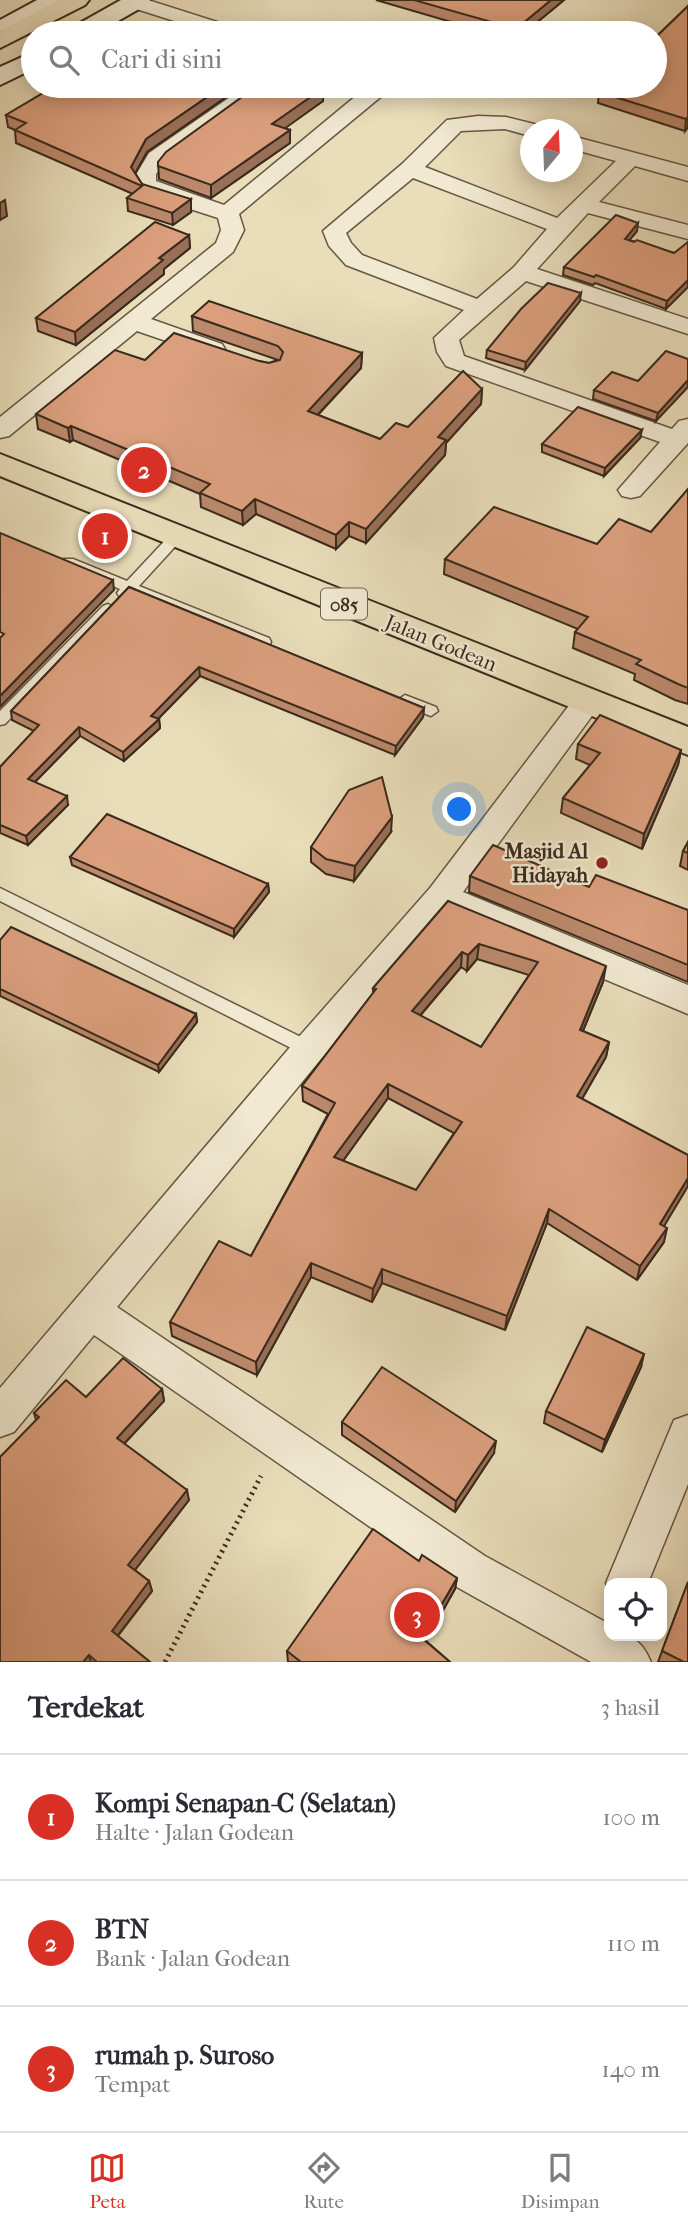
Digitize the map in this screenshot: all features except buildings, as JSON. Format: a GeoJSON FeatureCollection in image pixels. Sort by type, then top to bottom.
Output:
{"type":"FeatureCollection","features":[{"type":"Feature","properties":{"kind":"main road"},"geometry":{"type":"LineString","coordinates":[[38,21],[77,0]]}},
{"type":"Feature","properties":{"kind":"main road"},"geometry":{"type":"LineString","coordinates":[[81,21],[127,1]]}},
{"type":"Feature","properties":{"kind":"main road"},"geometry":{"type":"LineString","coordinates":[[0,41],[21,30]]}},
{"type":"Feature","properties":{"kind":"main road"},"geometry":{"type":"LineString","coordinates":[[0,64],[21,52]]}},
{"type":"Feature","properties":{"kind":"main road","name":"Jalan Godean"},"geometry":{"type":"LineString","coordinates":[[0,464],[688,743]]}},
{"type":"Feature","properties":{"kind":"street"},"geometry":{"type":"LineString","coordinates":[[0,30],[55,0]]}},
{"type":"Feature","properties":{"kind":"street"},"geometry":{"type":"LineString","coordinates":[[98,21],[127,1],[193,21]]}},
{"type":"Feature","properties":{"kind":"street"},"geometry":{"type":"LineString","coordinates":[[0,78],[21,66]]}},
{"type":"Feature","properties":{"kind":"street"},"geometry":{"type":"LineString","coordinates":[[0,430],[225,247],[233,232],[233,223],[228,213],[152,189],[145,184],[144,178],[147,169],[157,158],[242,98]]}},
{"type":"Feature","properties":{"kind":"street"},"geometry":{"type":"LineString","coordinates":[[228,213],[368,98]]}},
{"type":"Feature","properties":{"kind":"street"},"geometry":{"type":"LineString","coordinates":[[480,308],[354,260],[341,246],[334,231],[410,169],[456,125],[478,122],[506,123],[520,127]]}},
{"type":"Feature","properties":{"kind":"street"},"geometry":{"type":"LineString","coordinates":[[583,145],[688,174]]}},
{"type":"Feature","properties":{"kind":"street"},"geometry":{"type":"LineString","coordinates":[[630,159],[562,227],[522,272],[446,338],[449,352],[455,361],[682,433],[631,491]]}},
{"type":"Feature","properties":{"kind":"street"},"geometry":{"type":"LineString","coordinates":[[410,169],[562,227]]}},
{"type":"Feature","properties":{"kind":"street"},"geometry":{"type":"LineString","coordinates":[[585,205],[688,232]]}},
{"type":"Feature","properties":{"kind":"street"},"geometry":{"type":"LineString","coordinates":[[522,272],[688,327]]}},
{"type":"Feature","properties":{"kind":"street"},"geometry":{"type":"LineString","coordinates":[[135,322],[232,356]]}},
{"type":"Feature","properties":{"kind":"street"},"geometry":{"type":"LineString","coordinates":[[0,1418],[309,1049],[441,897],[587,702]]}},
{"type":"Feature","properties":{"kind":"street"},"geometry":{"type":"LineString","coordinates":[[441,897],[688,1000]]}},
{"type":"Feature","properties":{"kind":"street"},"geometry":{"type":"LineString","coordinates":[[90,1310],[470,1571],[613,1644]]}},
{"type":"Feature","properties":{"kind":"street"},"geometry":{"type":"LineString","coordinates":[[629,1578],[688,1434]]}},
{"type":"Feature","properties":{"kind":"lane"},"geometry":{"type":"LineString","coordinates":[[0,720],[177,536]]}},
{"type":"Feature","properties":{"kind":"lane"},"geometry":{"type":"LineString","coordinates":[[59,558],[281,649]]}},
{"type":"Feature","properties":{"kind":"lane"},"geometry":{"type":"LineString","coordinates":[[394,696],[431,711]]}},
{"type":"Feature","properties":{"kind":"lane"},"geometry":{"type":"LineString","coordinates":[[0,894],[309,1049]]}},
{"type":"Feature","properties":{"kind":"path"},"geometry":{"type":"LineString","coordinates":[[165,1662],[280,1441]]}},
{"type":"Feature","properties":{"kind":"place","name":"BTN"},"geometry":{"type":"Point","coordinates":[144,470]}},
{"type":"Feature","properties":{"kind":"place","name":"Kompi Senapan-C (Selatan)"},"geometry":{"type":"Point","coordinates":[105,536]}},
{"type":"Feature","properties":{"kind":"place","name":"Masjid Al Hidayah"},"geometry":{"type":"Point","coordinates":[602,863]}},
{"type":"Feature","properties":{"kind":"place","name":"rumah p. Suroso"},"geometry":{"type":"Point","coordinates":[417,1615]}}]}
